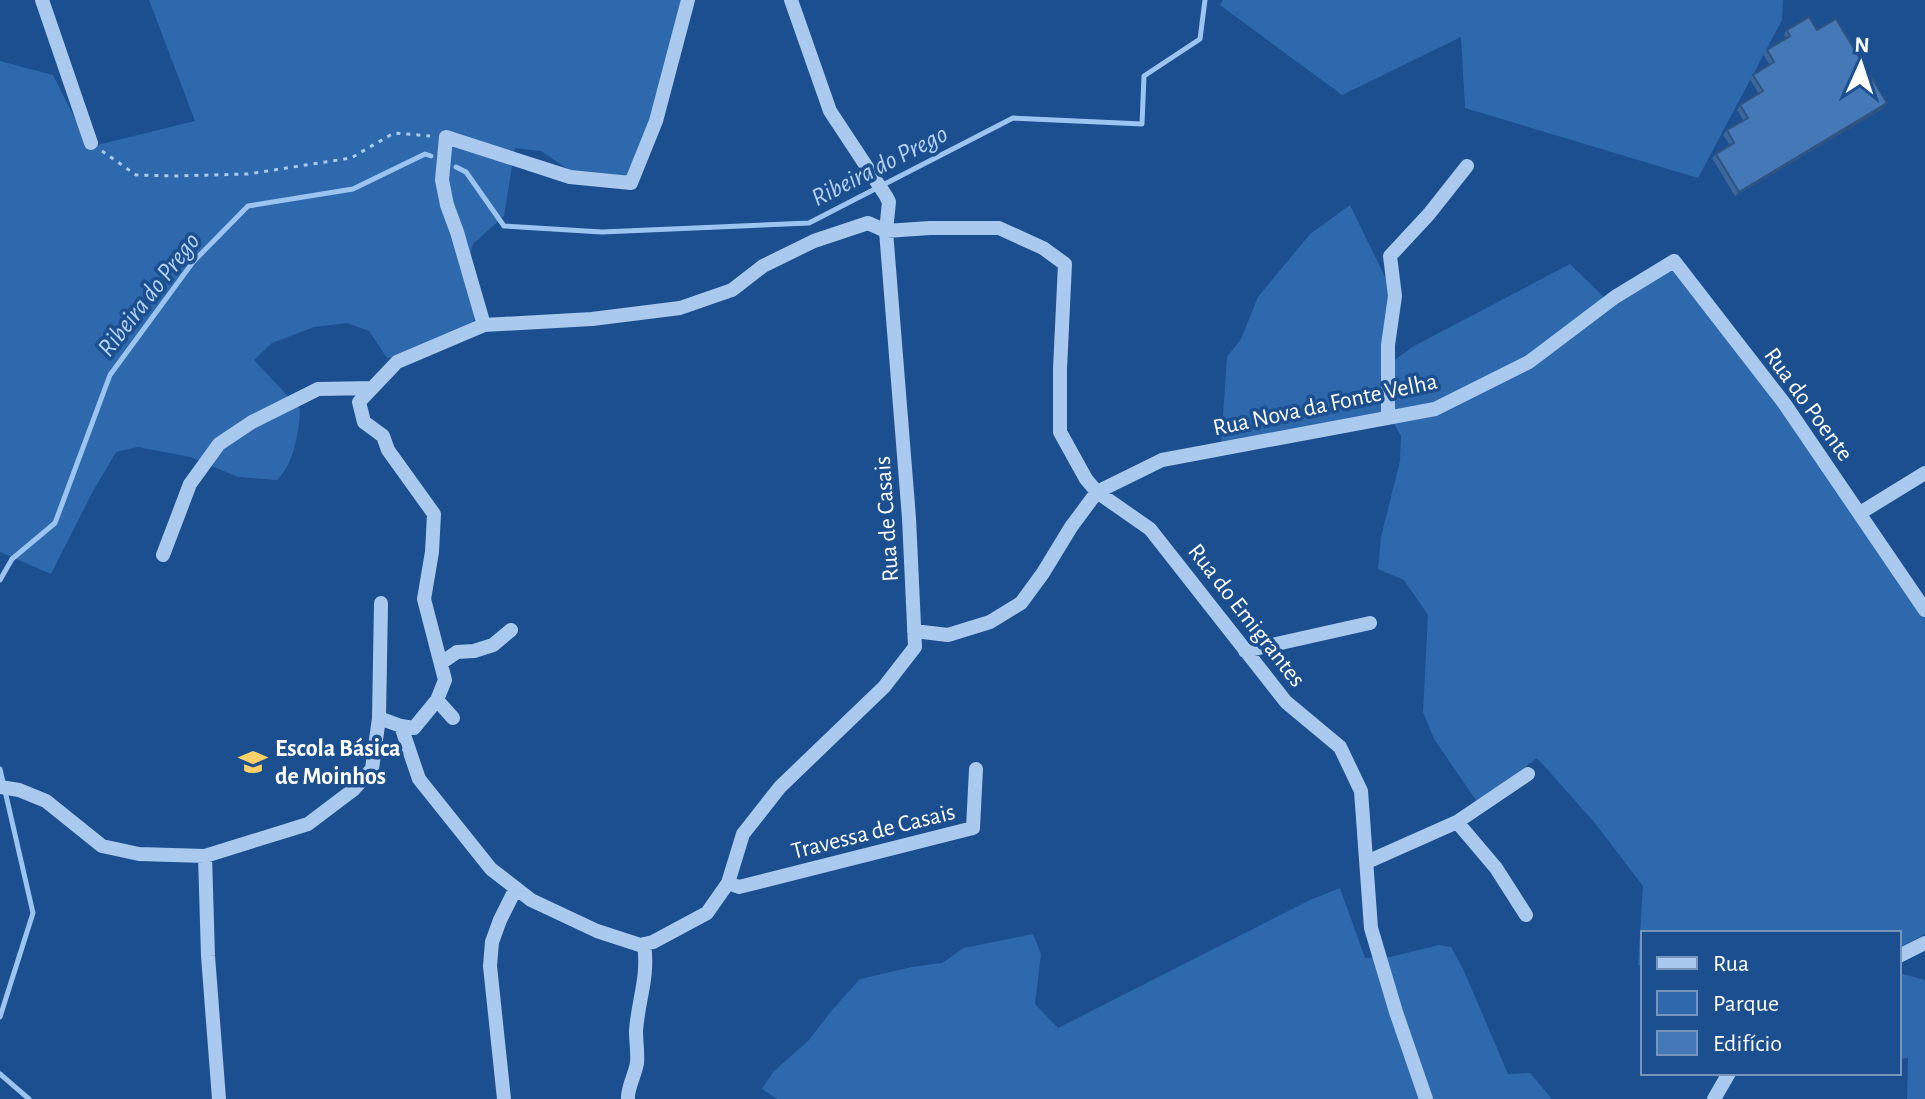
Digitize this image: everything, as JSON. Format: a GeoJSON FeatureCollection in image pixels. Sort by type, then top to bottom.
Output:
{"type":"FeatureCollection","features":[{"type":"Feature","properties":{"kind":"street"},"geometry":{"type":"LineString","coordinates":[[42,0],[91,143]]}},
{"type":"Feature","properties":{"kind":"street"},"geometry":{"type":"LineString","coordinates":[[484,325],[444,193],[442,180],[446,137],[570,177],[631,183],[656,121],[688,0]]}},
{"type":"Feature","properties":{"kind":"street","name":"Rua de Casais"},"geometry":{"type":"LineString","coordinates":[[644,944],[707,913],[728,883],[743,834],[780,787],[884,687],[915,647],[909,518],[886,231],[889,202],[830,111],[791,0]]}},
{"type":"Feature","properties":{"kind":"street"},"geometry":{"type":"LineString","coordinates":[[1388,418],[1388,345],[1395,296],[1390,256],[1467,166]]}},
{"type":"Feature","properties":{"kind":"street"},"geometry":{"type":"LineString","coordinates":[[379,718],[414,728],[437,700],[445,680],[424,599],[432,552],[434,514],[388,450],[383,436],[364,422],[359,402],[397,362],[484,325],[592,319],[680,308],[732,290],[763,266],[814,241],[868,223],[886,231],[999,228],[1043,248],[1065,264],[1060,432],[1086,479],[1097,492],[1021,603],[990,622],[948,635],[914,631]]}},
{"type":"Feature","properties":{"kind":"street","name":"Rua Nova da Fonte Velha"},"geometry":{"type":"LineString","coordinates":[[1097,492],[1162,460],[1435,409],[1529,362],[1615,297],[1674,261]]}},
{"type":"Feature","properties":{"kind":"street","name":"Rua do Poente"},"geometry":{"type":"LineString","coordinates":[[1674,261],[1784,403],[1925,610]]}},
{"type":"Feature","properties":{"kind":"street"},"geometry":{"type":"LineString","coordinates":[[163,555],[190,484],[219,444],[252,422],[318,389],[372,388]]}},
{"type":"Feature","properties":{"kind":"street"},"geometry":{"type":"LineString","coordinates":[[1860,513],[1925,473]]}},
{"type":"Feature","properties":{"kind":"street","name":"Rua do Emigrantes"},"geometry":{"type":"LineString","coordinates":[[1097,492],[1150,529],[1286,702],[1340,747],[1361,791],[1371,928],[1426,1099]]}},
{"type":"Feature","properties":{"kind":"street"},"geometry":{"type":"LineString","coordinates":[[0,787],[19,790],[46,801],[102,846],[139,854],[205,856],[308,824],[353,790],[372,769],[379,718],[381,603]]}},
{"type":"Feature","properties":{"kind":"street"},"geometry":{"type":"LineString","coordinates":[[1245,651],[1370,623]]}},
{"type":"Feature","properties":{"kind":"street"},"geometry":{"type":"LineString","coordinates":[[441,663],[457,652],[493,645],[511,630]]}},
{"type":"Feature","properties":{"kind":"street"},"geometry":{"type":"LineString","coordinates":[[437,700],[453,718]]}},
{"type":"Feature","properties":{"kind":"street"},"geometry":{"type":"LineString","coordinates":[[401,726],[419,779],[491,869],[531,900],[597,931],[644,944],[644,988],[636,1031],[638,1059],[628,1099]]}},
{"type":"Feature","properties":{"kind":"street","name":"Travessa de Casais"},"geometry":{"type":"LineString","coordinates":[[728,883],[739,887],[973,828],[976,769]]}},
{"type":"Feature","properties":{"kind":"street"},"geometry":{"type":"LineString","coordinates":[[1367,862],[1457,822],[1528,774]]}},
{"type":"Feature","properties":{"kind":"street"},"geometry":{"type":"LineString","coordinates":[[1457,822],[1496,868],[1526,915]]}},
{"type":"Feature","properties":{"kind":"street"},"geometry":{"type":"LineString","coordinates":[[205,856],[208,956],[219,1099]]}},
{"type":"Feature","properties":{"kind":"street"},"geometry":{"type":"LineString","coordinates":[[504,1099],[490,966],[492,942],[516,888]]}},
{"type":"Feature","properties":{"kind":"street"},"geometry":{"type":"LineString","coordinates":[[1901,955],[1925,943]]}},
{"type":"Feature","properties":{"kind":"street"},"geometry":{"type":"LineString","coordinates":[[1714,1099],[1728,1075]]}},
{"type":"Feature","properties":{"kind":"path"},"geometry":{"type":"LineString","coordinates":[[91,143],[136,175],[174,176],[248,174],[351,158],[394,133],[446,137]]}},
{"type":"Feature","properties":{"kind":"green space"},"geometry":{"type":"Polygon","coordinates":[[[149,0],[684,0],[635,186],[578,176],[541,151],[515,148],[504,216],[473,244],[469,259],[475,319],[463,334],[405,356],[387,358],[369,331],[347,323],[314,327],[272,343],[254,360],[300,409],[291,457],[277,480],[238,477],[190,457],[138,447],[116,452],[51,574],[0,552],[0,61],[53,75],[89,147],[195,121],[149,0]]]}},
{"type":"Feature","properties":{"kind":"green space"},"geometry":{"type":"Polygon","coordinates":[[[1223,0],[1783,0],[1782,20],[1698,178],[1465,108],[1461,37],[1342,95],[1220,5],[1223,0]]]}},
{"type":"Feature","properties":{"kind":"green space"},"geometry":{"type":"Polygon","coordinates":[[[1350,205],[1388,283],[1393,361],[1414,346],[1570,264],[1604,297],[1678,254],[1733,326],[1925,618],[1925,934],[1901,947],[1901,931],[1641,931],[1641,966],[1638,965],[1643,886],[1594,822],[1537,758],[1478,803],[1434,739],[1423,712],[1428,615],[1404,580],[1378,569],[1381,537],[1400,461],[1401,436],[1390,417],[1221,444],[1227,357],[1241,339],[1258,297],[1310,234],[1350,205]]]}},
{"type":"Feature","properties":{"kind":"green space"},"geometry":{"type":"Polygon","coordinates":[[[1340,888],[1365,958],[1390,957],[1439,945],[1451,947],[1508,1074],[1530,1073],[1552,1099],[777,1099],[762,1089],[773,1072],[809,1040],[860,979],[942,963],[964,948],[1033,934],[1041,954],[1035,1004],[1058,1028],[1310,900],[1340,888]]]}},
{"type":"Feature","properties":{"kind":"green space"},"geometry":{"type":"Polygon","coordinates":[[[1901,974],[1925,980],[1925,1099],[1907,1099],[1908,1058],[1901,1059],[1901,974]]]}},
{"type":"Feature","properties":{"kind":"building"},"geometry":{"type":"Polygon","coordinates":[[[1809,17],[1817,30],[1836,19],[1887,103],[1739,192],[1716,154],[1734,143],[1727,130],[1748,118],[1740,105],[1763,91],[1753,75],[1774,62],[1767,50],[1790,36],[1787,30],[1809,17]]]}},
{"type":"Feature","properties":{"kind":"waterway","name":"Ribeira do Prego"},"geometry":{"type":"LineString","coordinates":[[456,167],[466,172],[504,226],[602,232],[809,223],[1013,118],[1142,124],[1144,76],[1200,39],[1205,0]]}},
{"type":"Feature","properties":{"kind":"waterway","name":"Ribeira do Prego"},"geometry":{"type":"LineString","coordinates":[[0,580],[12,559],[55,523],[110,375],[193,262],[248,206],[353,189],[425,154],[431,156]]}},
{"type":"Feature","properties":{"kind":"waterway","name":"Ribeira do Prego"},"geometry":{"type":"LineString","coordinates":[[0,769],[33,913],[0,1017]]}},
{"type":"Feature","properties":{"kind":"waterway","name":"Ribeira do Prego"},"geometry":{"type":"LineString","coordinates":[[0,1074],[29,1099]]}},
{"type":"Feature","properties":{"kind":"place","name":"Escola Básica de Moinhos"},"geometry":{"type":"Point","coordinates":[253,762]}}]}
